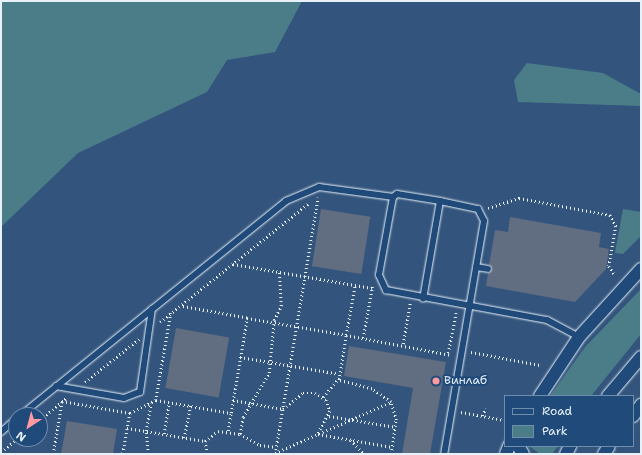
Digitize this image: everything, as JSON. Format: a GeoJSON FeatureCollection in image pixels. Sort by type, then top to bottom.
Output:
{"type":"FeatureCollection","features":[{"type":"Feature","properties":{"kind":"street"},"geometry":{"type":"LineString","coordinates":[[541,395],[579,337],[641,270]]}},
{"type":"Feature","properties":{"kind":"street"},"geometry":{"type":"LineString","coordinates":[[609,395],[641,357]]}},
{"type":"Feature","properties":{"kind":"street"},"geometry":{"type":"LineString","coordinates":[[634,415],[641,406]]}},
{"type":"Feature","properties":{"kind":"lane"},"geometry":{"type":"LineString","coordinates":[[31,407],[296,195],[329,186],[393,197],[398,194],[440,201],[472,207],[481,212],[484,221],[444,454]]}},
{"type":"Feature","properties":{"kind":"lane"},"geometry":{"type":"LineString","coordinates":[[393,197],[379,275],[386,290],[423,299],[553,322],[579,337]]}},
{"type":"Feature","properties":{"kind":"lane"},"geometry":{"type":"LineString","coordinates":[[423,299],[440,201]]}},
{"type":"Feature","properties":{"kind":"lane"},"geometry":{"type":"LineString","coordinates":[[476,267],[488,269]]}},
{"type":"Feature","properties":{"kind":"lane"},"geometry":{"type":"LineString","coordinates":[[56,386],[124,398],[140,392],[152,309]]}},
{"type":"Feature","properties":{"kind":"path"},"geometry":{"type":"LineString","coordinates":[[48,413],[75,389],[233,264],[318,198],[324,196]]}},
{"type":"Feature","properties":{"kind":"path"},"geometry":{"type":"LineString","coordinates":[[275,454],[318,198]]}},
{"type":"Feature","properties":{"kind":"path"},"geometry":{"type":"LineString","coordinates":[[481,212],[505,200],[518,198],[610,215],[616,226],[609,266],[614,274]]}},
{"type":"Feature","properties":{"kind":"path"},"geometry":{"type":"LineString","coordinates":[[233,264],[386,290]]}},
{"type":"Feature","properties":{"kind":"path"},"geometry":{"type":"LineString","coordinates":[[240,434],[252,403],[268,377],[274,322],[281,306],[279,272]]}},
{"type":"Feature","properties":{"kind":"path"},"geometry":{"type":"LineString","coordinates":[[363,338],[373,281]]}},
{"type":"Feature","properties":{"kind":"path"},"geometry":{"type":"LineString","coordinates":[[323,397],[339,376],[355,285]]}},
{"type":"Feature","properties":{"kind":"path"},"geometry":{"type":"LineString","coordinates":[[403,344],[411,296]]}},
{"type":"Feature","properties":{"kind":"path"},"geometry":{"type":"LineString","coordinates":[[448,353],[457,304]]}},
{"type":"Feature","properties":{"kind":"path"},"geometry":{"type":"LineString","coordinates":[[180,306],[448,353],[462,351],[540,365]]}},
{"type":"Feature","properties":{"kind":"path"},"geometry":{"type":"LineString","coordinates":[[156,400],[171,313]]}},
{"type":"Feature","properties":{"kind":"path"},"geometry":{"type":"LineString","coordinates":[[228,431],[247,318]]}},
{"type":"Feature","properties":{"kind":"path"},"geometry":{"type":"LineString","coordinates":[[448,353],[452,357]]}},
{"type":"Feature","properties":{"kind":"path"},"geometry":{"type":"LineString","coordinates":[[240,357],[339,376]]}},
{"type":"Feature","properties":{"kind":"path"},"geometry":{"type":"LineString","coordinates":[[339,376],[342,384],[382,393],[391,402],[396,427],[391,454]]}},
{"type":"Feature","properties":{"kind":"path"},"geometry":{"type":"LineString","coordinates":[[233,400],[283,409],[303,393],[323,397],[328,404],[329,416],[318,434]]}},
{"type":"Feature","properties":{"kind":"path"},"geometry":{"type":"LineString","coordinates":[[62,401],[130,413],[156,400],[231,413]]}},
{"type":"Feature","properties":{"kind":"path"},"geometry":{"type":"LineString","coordinates":[[53,454],[62,401]]}},
{"type":"Feature","properties":{"kind":"path"},"geometry":{"type":"LineString","coordinates":[[164,434],[169,402]]}},
{"type":"Feature","properties":{"kind":"path"},"geometry":{"type":"LineString","coordinates":[[275,454],[391,402]]}},
{"type":"Feature","properties":{"kind":"path"},"geometry":{"type":"LineString","coordinates":[[148,454],[146,431],[151,403]]}},
{"type":"Feature","properties":{"kind":"path"},"geometry":{"type":"LineString","coordinates":[[184,438],[190,406]]}},
{"type":"Feature","properties":{"kind":"path"},"geometry":{"type":"LineString","coordinates":[[484,416],[485,408]]}},
{"type":"Feature","properties":{"kind":"path"},"geometry":{"type":"LineString","coordinates":[[452,410],[504,420]]}},
{"type":"Feature","properties":{"kind":"path"},"geometry":{"type":"LineString","coordinates":[[123,454],[130,413]]}},
{"type":"Feature","properties":{"kind":"path"},"geometry":{"type":"LineString","coordinates":[[329,416],[396,427]]}},
{"type":"Feature","properties":{"kind":"path"},"geometry":{"type":"LineString","coordinates":[[127,428],[205,441]]}},
{"type":"Feature","properties":{"kind":"path"},"geometry":{"type":"LineString","coordinates":[[207,454],[205,441],[212,433],[228,431],[240,434],[260,445],[276,447]]}},
{"type":"Feature","properties":{"kind":"path"},"geometry":{"type":"LineString","coordinates":[[318,434],[392,447]]}},
{"type":"Feature","properties":{"kind":"path"},"geometry":{"type":"LineString","coordinates":[[351,440],[364,454]]}},
{"type":"Feature","properties":{"kind":"green space"},"geometry":{"type":"Polygon","coordinates":[[[1,1],[302,1],[275,52],[227,60],[207,92],[78,153],[1,227],[1,1]]]}},
{"type":"Feature","properties":{"kind":"green space"},"geometry":{"type":"Polygon","coordinates":[[[527,63],[603,73],[641,94],[641,106],[518,102],[514,80],[527,63]]]}},
{"type":"Feature","properties":{"kind":"green space"},"geometry":{"type":"Polygon","coordinates":[[[623,209],[641,212],[641,236],[623,254],[615,253],[623,209]]]}},
{"type":"Feature","properties":{"kind":"green space"},"geometry":{"type":"Polygon","coordinates":[[[641,289],[641,334],[592,395],[551,395],[585,347],[641,289]]]}},
{"type":"Feature","properties":{"kind":"green space"},"geometry":{"type":"Polygon","coordinates":[[[530,447],[557,447],[552,454],[540,454],[530,447]]]}},
{"type":"Feature","properties":{"kind":"building"},"geometry":{"type":"Polygon","coordinates":[[[321,209],[370,217],[361,274],[312,266],[321,209]]]}},
{"type":"Feature","properties":{"kind":"building"},"geometry":{"type":"Polygon","coordinates":[[[510,217],[601,233],[599,247],[609,249],[606,269],[575,302],[486,286],[488,273],[492,269],[489,265],[495,230],[508,232],[510,217]]]}},
{"type":"Feature","properties":{"kind":"building"},"geometry":{"type":"Polygon","coordinates":[[[176,328],[229,337],[219,397],[165,388],[176,328]]]}},
{"type":"Feature","properties":{"kind":"building"},"geometry":{"type":"Polygon","coordinates":[[[349,346],[446,362],[430,454],[402,454],[413,388],[344,376],[349,346]]]}},
{"type":"Feature","properties":{"kind":"building"},"geometry":{"type":"Polygon","coordinates":[[[67,421],[117,429],[113,454],[61,454],[67,421]]]}},
{"type":"Feature","properties":{"kind":"place","name":"Винлаб"},"geometry":{"type":"Point","coordinates":[436,381]}}]}
